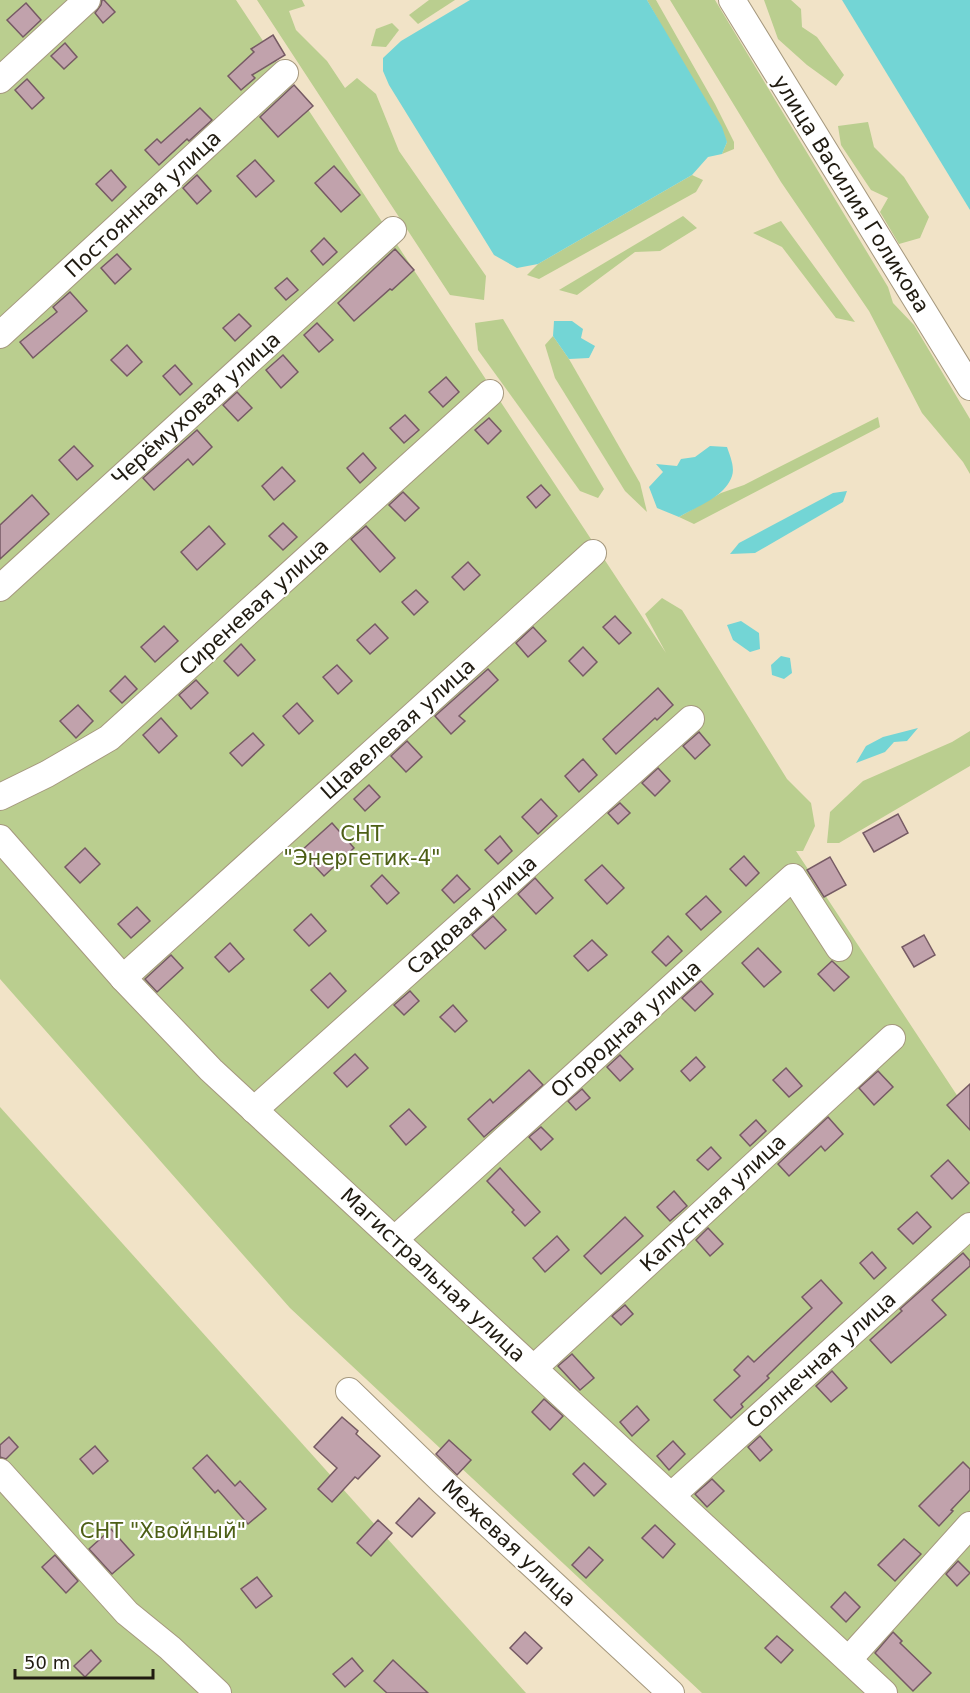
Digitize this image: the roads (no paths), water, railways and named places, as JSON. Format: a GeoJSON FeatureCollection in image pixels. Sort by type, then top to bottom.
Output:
{"type":"FeatureCollection","features":[{"type":"Feature","properties":{"kind":"street"},"geometry":{"type":"LineString","coordinates":[[0,80],[87,0]]}},
{"type":"Feature","properties":{"kind":"street","name":"улица Василия Голикова"},"geometry":{"type":"LineString","coordinates":[[732,0],[970,387]]}},
{"type":"Feature","properties":{"kind":"street","name":"Постоянная улица"},"geometry":{"type":"LineString","coordinates":[[0,335],[285,73]]}},
{"type":"Feature","properties":{"kind":"street","name":"Черёмуховая улица"},"geometry":{"type":"LineString","coordinates":[[0,588],[393,230]]}},
{"type":"Feature","properties":{"kind":"street","name":"Сиреневая улица"},"geometry":{"type":"LineString","coordinates":[[0,797],[47,774],[109,738],[490,393]]}},
{"type":"Feature","properties":{"kind":"street","name":"Щавелевая улица"},"geometry":{"type":"LineString","coordinates":[[123,978],[593,553]]}},
{"type":"Feature","properties":{"kind":"street","name":"Садовая улица"},"geometry":{"type":"LineString","coordinates":[[254,1110],[691,719]]}},
{"type":"Feature","properties":{"kind":"street","name":"Магистральная улица"},"geometry":{"type":"LineString","coordinates":[[0,838],[123,978],[211,1070],[884,1693]]}},
{"type":"Feature","properties":{"kind":"street","name":"Огородная улица"},"geometry":{"type":"LineString","coordinates":[[395,1239],[793,877],[839,948]]}},
{"type":"Feature","properties":{"kind":"street","name":"Капустная улица"},"geometry":{"type":"LineString","coordinates":[[534,1368],[892,1038]]}},
{"type":"Feature","properties":{"kind":"street","name":"Солнечная улица"},"geometry":{"type":"LineString","coordinates":[[672,1495],[969,1228]]}},
{"type":"Feature","properties":{"kind":"street","name":"Межевая улица"},"geometry":{"type":"LineString","coordinates":[[349,1392],[671,1693]]}},
{"type":"Feature","properties":{"kind":"street"},"geometry":{"type":"LineString","coordinates":[[0,1472],[127,1613],[171,1648],[218,1693]]}},
{"type":"Feature","properties":{"kind":"street"},"geometry":{"type":"LineString","coordinates":[[849,1659],[970,1526]]}},
{"type":"Feature","properties":{"kind":"water"},"geometry":{"type":"Polygon","coordinates":[[[470,0],[647,0],[722,127],[727,142],[722,154],[708,157],[692,175],[538,264],[517,268],[494,255],[389,85],[383,71],[383,58],[401,41],[470,0]]]}},
{"type":"Feature","properties":{"kind":"water"},"geometry":{"type":"Polygon","coordinates":[[[842,0],[970,0],[970,210],[842,0]]]}},
{"type":"Feature","properties":{"kind":"water"},"geometry":{"type":"Polygon","coordinates":[[[554,321],[572,321],[583,329],[581,338],[595,346],[589,358],[569,359],[553,336],[554,321]]]}},
{"type":"Feature","properties":{"kind":"water"},"geometry":{"type":"Polygon","coordinates":[[[710,446],[727,447],[731,458],[732,476],[723,490],[709,501],[679,517],[657,508],[649,487],[663,472],[656,464],[677,466],[681,459],[695,457],[710,446]]]}},
{"type":"Feature","properties":{"kind":"water"},"geometry":{"type":"Polygon","coordinates":[[[847,491],[843,502],[755,553],[730,554],[739,543],[833,493],[847,491]]]}},
{"type":"Feature","properties":{"kind":"water"},"geometry":{"type":"Polygon","coordinates":[[[741,621],[759,633],[760,649],[750,652],[733,640],[727,625],[741,621]]]}},
{"type":"Feature","properties":{"kind":"water"},"geometry":{"type":"Polygon","coordinates":[[[781,656],[790,658],[792,673],[784,679],[772,675],[771,665],[781,656]]]}},
{"type":"Feature","properties":{"kind":"water"},"geometry":{"type":"Polygon","coordinates":[[[918,728],[907,741],[894,742],[885,752],[856,763],[866,746],[883,737],[918,728]]]}},
{"type":"Feature","properties":{"kind":"park label","name":"СНТ \"Энергетик-4\""},"geometry":{"type":"Point","coordinates":[362,846]}},
{"type":"Feature","properties":{"kind":"park label","name":"СНТ \"Хвойный\""},"geometry":{"type":"Point","coordinates":[163,1531]}}]}
